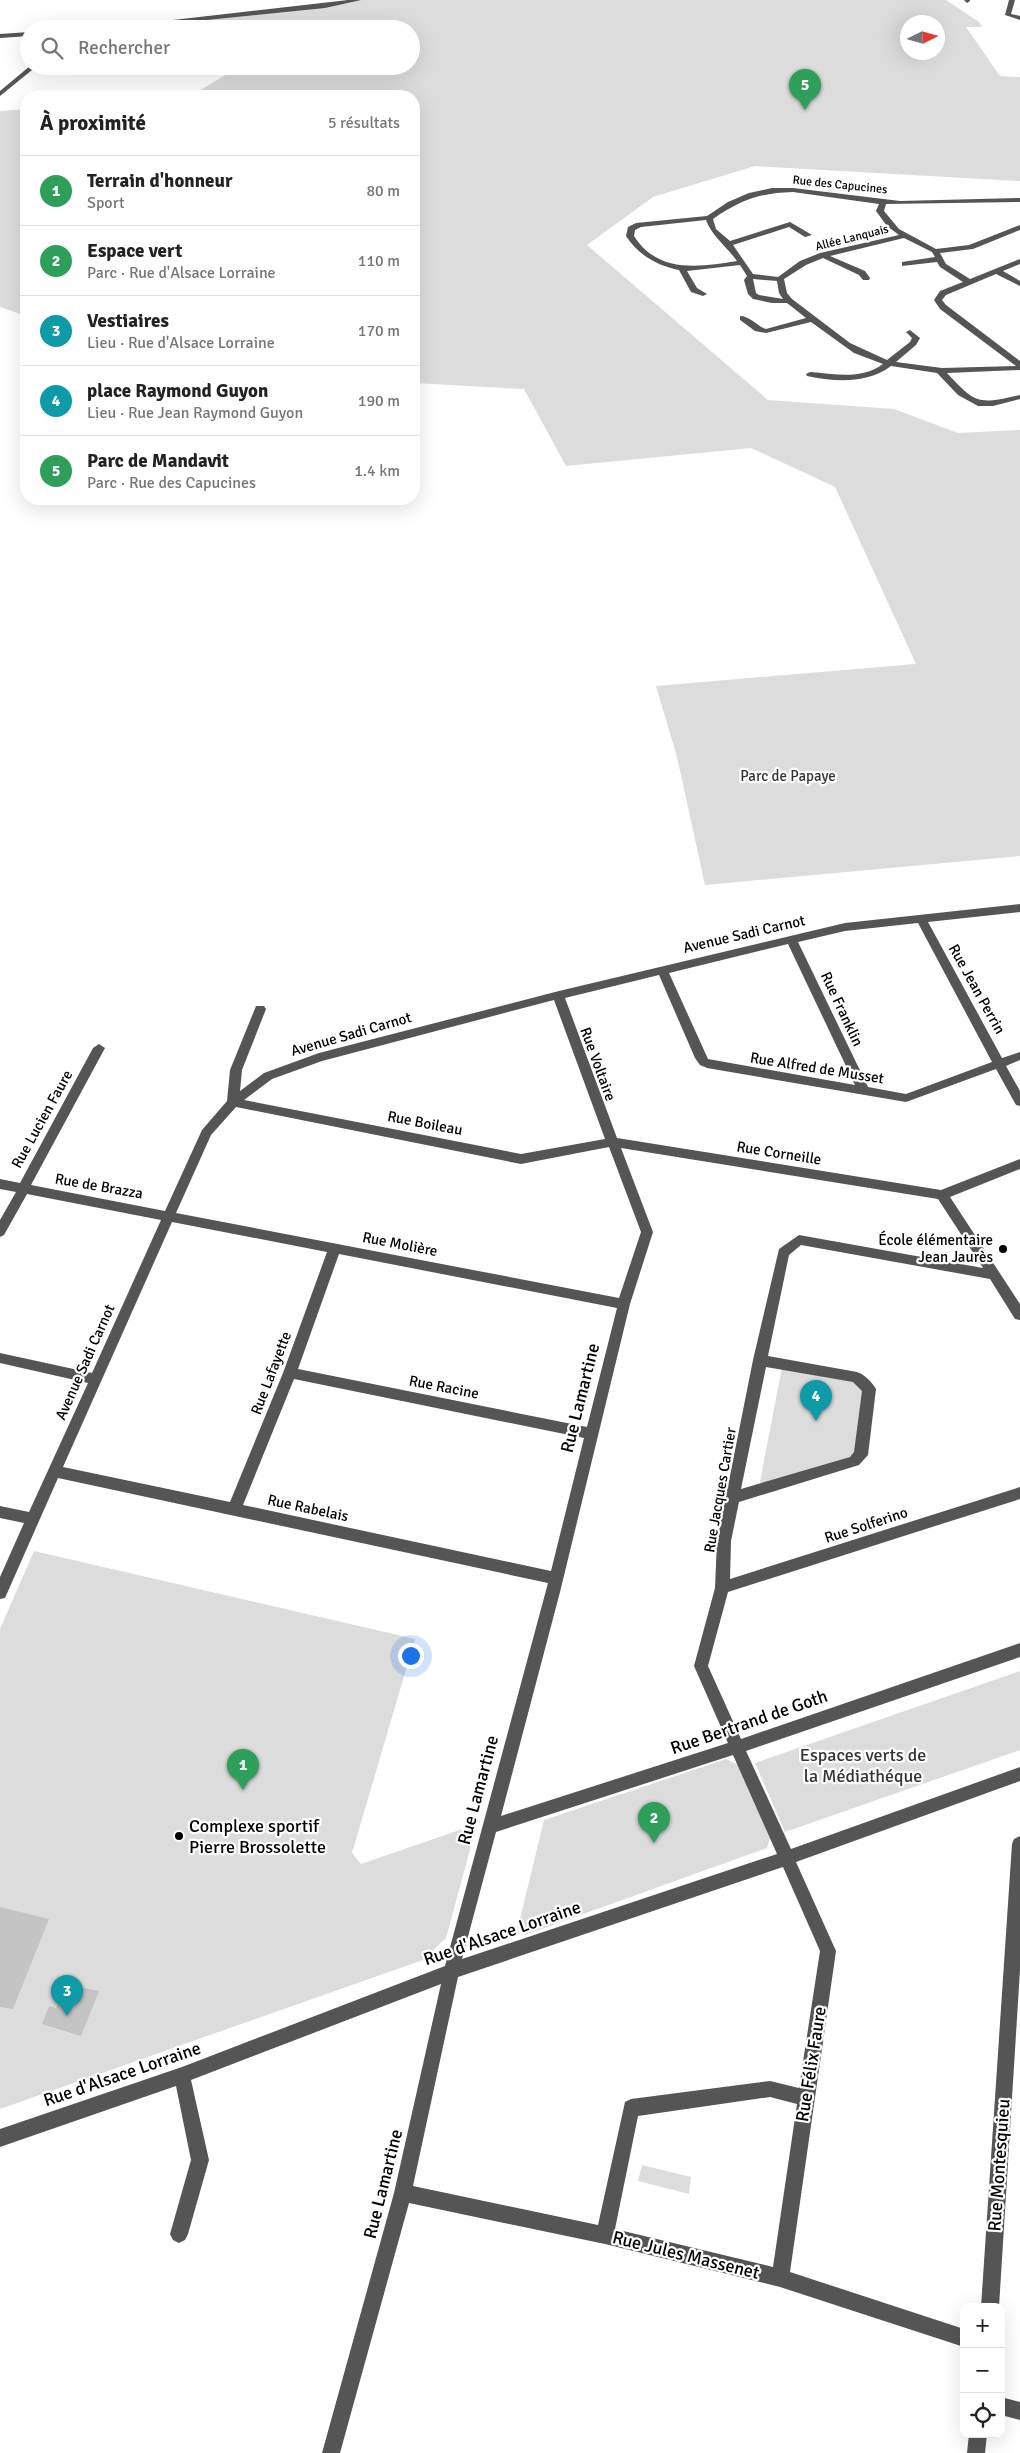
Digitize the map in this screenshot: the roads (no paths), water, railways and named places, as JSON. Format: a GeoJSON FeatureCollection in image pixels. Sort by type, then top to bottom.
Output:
{"type":"FeatureCollection","features":[{"type":"Feature","properties":{"kind":"street"},"geometry":{"type":"LineString","coordinates":[[170,20],[358,0]]}},
{"type":"Feature","properties":{"kind":"street"},"geometry":{"type":"LineString","coordinates":[[1012,0],[1008,15],[1020,18]]}},
{"type":"Feature","properties":{"kind":"street"},"geometry":{"type":"LineString","coordinates":[[0,36],[20,35]]}},
{"type":"Feature","properties":{"kind":"street"},"geometry":{"type":"LineString","coordinates":[[0,94],[23,75]]}},
{"type":"Feature","properties":{"kind":"street","name":"Rue des Capucines"},"geometry":{"type":"LineString","coordinates":[[709,218],[725,204],[739,198],[779,190],[810,191],[883,202],[1020,200]]}},
{"type":"Feature","properties":{"kind":"street"},"geometry":{"type":"LineString","coordinates":[[883,202],[881,214],[905,236],[937,255],[948,270],[969,282]]}},
{"type":"Feature","properties":{"kind":"street"},"geometry":{"type":"LineString","coordinates":[[740,263],[710,269],[683,270],[654,258],[638,246],[629,232],[640,225],[709,218],[713,230],[729,244],[740,263],[751,276],[781,281],[783,293],[789,301],[867,356],[916,369],[939,370],[1020,366]]}},
{"type":"Feature","properties":{"kind":"street"},"geometry":{"type":"LineString","coordinates":[[729,244],[790,224],[808,235]]}},
{"type":"Feature","properties":{"kind":"street"},"geometry":{"type":"LineString","coordinates":[[905,264],[970,247],[1020,227]]}},
{"type":"Feature","properties":{"kind":"street","name":"Allée Lanquais"},"geometry":{"type":"LineString","coordinates":[[778,279],[803,263],[823,255],[905,236]]}},
{"type":"Feature","properties":{"kind":"street"},"geometry":{"type":"LineString","coordinates":[[823,255],[862,273],[866,278]]}},
{"type":"Feature","properties":{"kind":"street"},"geometry":{"type":"LineString","coordinates":[[1020,261],[943,293],[938,300],[943,307],[1020,366]]}},
{"type":"Feature","properties":{"kind":"street"},"geometry":{"type":"LineString","coordinates":[[683,270],[694,290],[703,294]]}},
{"type":"Feature","properties":{"kind":"street"},"geometry":{"type":"LineString","coordinates":[[997,271],[1020,284]]}},
{"type":"Feature","properties":{"kind":"street"},"geometry":{"type":"LineString","coordinates":[[751,276],[748,280],[749,286],[756,297],[772,301],[789,301]]}},
{"type":"Feature","properties":{"kind":"street"},"geometry":{"type":"LineString","coordinates":[[743,318],[758,329],[766,331],[813,319]]}},
{"type":"Feature","properties":{"kind":"street"},"geometry":{"type":"LineString","coordinates":[[810,374],[845,378],[871,374],[889,363],[914,343],[916,338],[910,332]]}},
{"type":"Feature","properties":{"kind":"street"},"geometry":{"type":"LineString","coordinates":[[939,370],[965,397],[972,401],[990,404],[1020,397]]}},
{"type":"Feature","properties":{"kind":"street","name":"Avenue Sadi Carnot"},"geometry":{"type":"LineString","coordinates":[[0,1593],[206,1133],[232,1102],[268,1076],[319,1057],[559,995],[845,927],[1020,908]]}},
{"type":"Feature","properties":{"kind":"street","name":"Rue Jean Perrin"},"geometry":{"type":"LineString","coordinates":[[921,918],[1020,1102]]}},
{"type":"Feature","properties":{"kind":"street","name":"Rue Franklin"},"geometry":{"type":"LineString","coordinates":[[792,940],[864,1091]]}},
{"type":"Feature","properties":{"kind":"street","name":"Rue Alfred de Musset"},"geometry":{"type":"LineString","coordinates":[[662,970],[704,1062],[711,1065],[906,1098],[1020,1056]]}},
{"type":"Feature","properties":{"kind":"street","name":"Rue Voltaire"},"geometry":{"type":"LineString","coordinates":[[559,995],[560,1004],[612,1142]]}},
{"type":"Feature","properties":{"kind":"street"},"geometry":{"type":"LineString","coordinates":[[232,1102],[236,1070],[260,1009]]}},
{"type":"Feature","properties":{"kind":"street","name":"Rue Lucien Faure"},"geometry":{"type":"LineString","coordinates":[[0,1232],[99,1048]]}},
{"type":"Feature","properties":{"kind":"street","name":"Rue Boileau"},"geometry":{"type":"LineString","coordinates":[[232,1102],[521,1158],[612,1142]]}},
{"type":"Feature","properties":{"kind":"street","name":"Rue Corneille"},"geometry":{"type":"LineString","coordinates":[[612,1142],[942,1195]]}},
{"type":"Feature","properties":{"kind":"street","name":"Rue Lamartine"},"geometry":{"type":"LineString","coordinates":[[331,2453],[403,2193],[452,1971],[555,1578],[624,1304],[647,1232],[612,1142]]}},
{"type":"Feature","properties":{"kind":"street"},"geometry":{"type":"LineString","coordinates":[[1020,1164],[942,1195],[1020,1315]]}},
{"type":"Feature","properties":{"kind":"street","name":"Rue de Brazza"},"geometry":{"type":"LineString","coordinates":[[0,1184],[170,1215]]}},
{"type":"Feature","properties":{"kind":"street","name":"Rue Molière"},"geometry":{"type":"LineString","coordinates":[[170,1215],[624,1304]]}},
{"type":"Feature","properties":{"kind":"street","name":"Rue Jacques Cartier"},"geometry":{"type":"LineString","coordinates":[[737,1747],[701,1666],[722,1588],[724,1541],[783,1253],[799,1240],[994,1275]]}},
{"type":"Feature","properties":{"kind":"street","name":"Rue Lafayette"},"geometry":{"type":"LineString","coordinates":[[234,1509],[290,1373],[336,1248]]}},
{"type":"Feature","properties":{"kind":"street"},"geometry":{"type":"LineString","coordinates":[[0,1358],[96,1378]]}},
{"type":"Feature","properties":{"kind":"street"},"geometry":{"type":"LineString","coordinates":[[733,1498],[854,1461],[860,1455],[869,1389],[864,1382],[857,1377],[760,1360]]}},
{"type":"Feature","properties":{"kind":"street","name":"Rue Racine"},"geometry":{"type":"LineString","coordinates":[[290,1373],[592,1434]]}},
{"type":"Feature","properties":{"kind":"street","name":"Rue Rabelais"},"geometry":{"type":"LineString","coordinates":[[54,1471],[555,1578]]}},
{"type":"Feature","properties":{"kind":"street","name":"Rue Solferino"},"geometry":{"type":"LineString","coordinates":[[722,1588],[1020,1493]]}},
{"type":"Feature","properties":{"kind":"street"},"geometry":{"type":"LineString","coordinates":[[0,1512],[32,1520]]}},
{"type":"Feature","properties":{"kind":"street","name":"Rue Bertrand de Goth"},"geometry":{"type":"LineString","coordinates":[[489,1827],[737,1747],[1020,1650]]}},
{"type":"Feature","properties":{"kind":"street","name":"Rue Félix Faure"},"geometry":{"type":"LineString","coordinates":[[737,1747],[828,1951],[780,2278]]}},
{"type":"Feature","properties":{"kind":"street","name":"Rue d'Alsace Lorraine"},"geometry":{"type":"LineString","coordinates":[[0,2138],[182,2076],[452,1971],[787,1858],[1020,1774]]}},
{"type":"Feature","properties":{"kind":"street","name":"Rue Montesquieu"},"geometry":{"type":"LineString","coordinates":[[990,2303],[1020,1844]]}},
{"type":"Feature","properties":{"kind":"street"},"geometry":{"type":"LineString","coordinates":[[179,2234],[200,2160],[182,2076]]}},
{"type":"Feature","properties":{"kind":"street"},"geometry":{"type":"LineString","coordinates":[[605,2235],[631,2108],[770,2089],[805,2098]]}},
{"type":"Feature","properties":{"kind":"street","name":"Rue Jules Massenet"},"geometry":{"type":"LineString","coordinates":[[403,2193],[605,2235],[780,2278],[960,2337]]}},
{"type":"Feature","properties":{"kind":"street"},"geometry":{"type":"LineString","coordinates":[[1005,2407],[1020,2411]]}},
{"type":"Feature","properties":{"kind":"street"},"geometry":{"type":"LineString","coordinates":[[976,2453],[978,2438]]}},
{"type":"Feature","properties":{"kind":"place","name":"Parc de Mandavit"},"geometry":{"type":"Point","coordinates":[805,110]}},
{"type":"Feature","properties":{"kind":"place","name":"École élémentaire Jean Jaurès"},"geometry":{"type":"Point","coordinates":[1003,1249]}},
{"type":"Feature","properties":{"kind":"place","name":"place Raymond Guyon"},"geometry":{"type":"Point","coordinates":[816,1421]}},
{"type":"Feature","properties":{"kind":"place","name":"Terrain d'honneur"},"geometry":{"type":"Point","coordinates":[243,1790]}},
{"type":"Feature","properties":{"kind":"place","name":"Complexe sportif Pierre Brossolette"},"geometry":{"type":"Point","coordinates":[179,1836]}},
{"type":"Feature","properties":{"kind":"place","name":"Espace vert"},"geometry":{"type":"Point","coordinates":[654,1843]}},
{"type":"Feature","properties":{"kind":"place","name":"Vestiaires"},"geometry":{"type":"Point","coordinates":[67,2016]}},
{"type":"Feature","properties":{"kind":"park label","name":"Parc de Papaye"},"geometry":{"type":"Point","coordinates":[788,776]}},
{"type":"Feature","properties":{"kind":"park label","name":"Espaces verts de la Médiathéque"},"geometry":{"type":"Point","coordinates":[863,1765]}}]}
